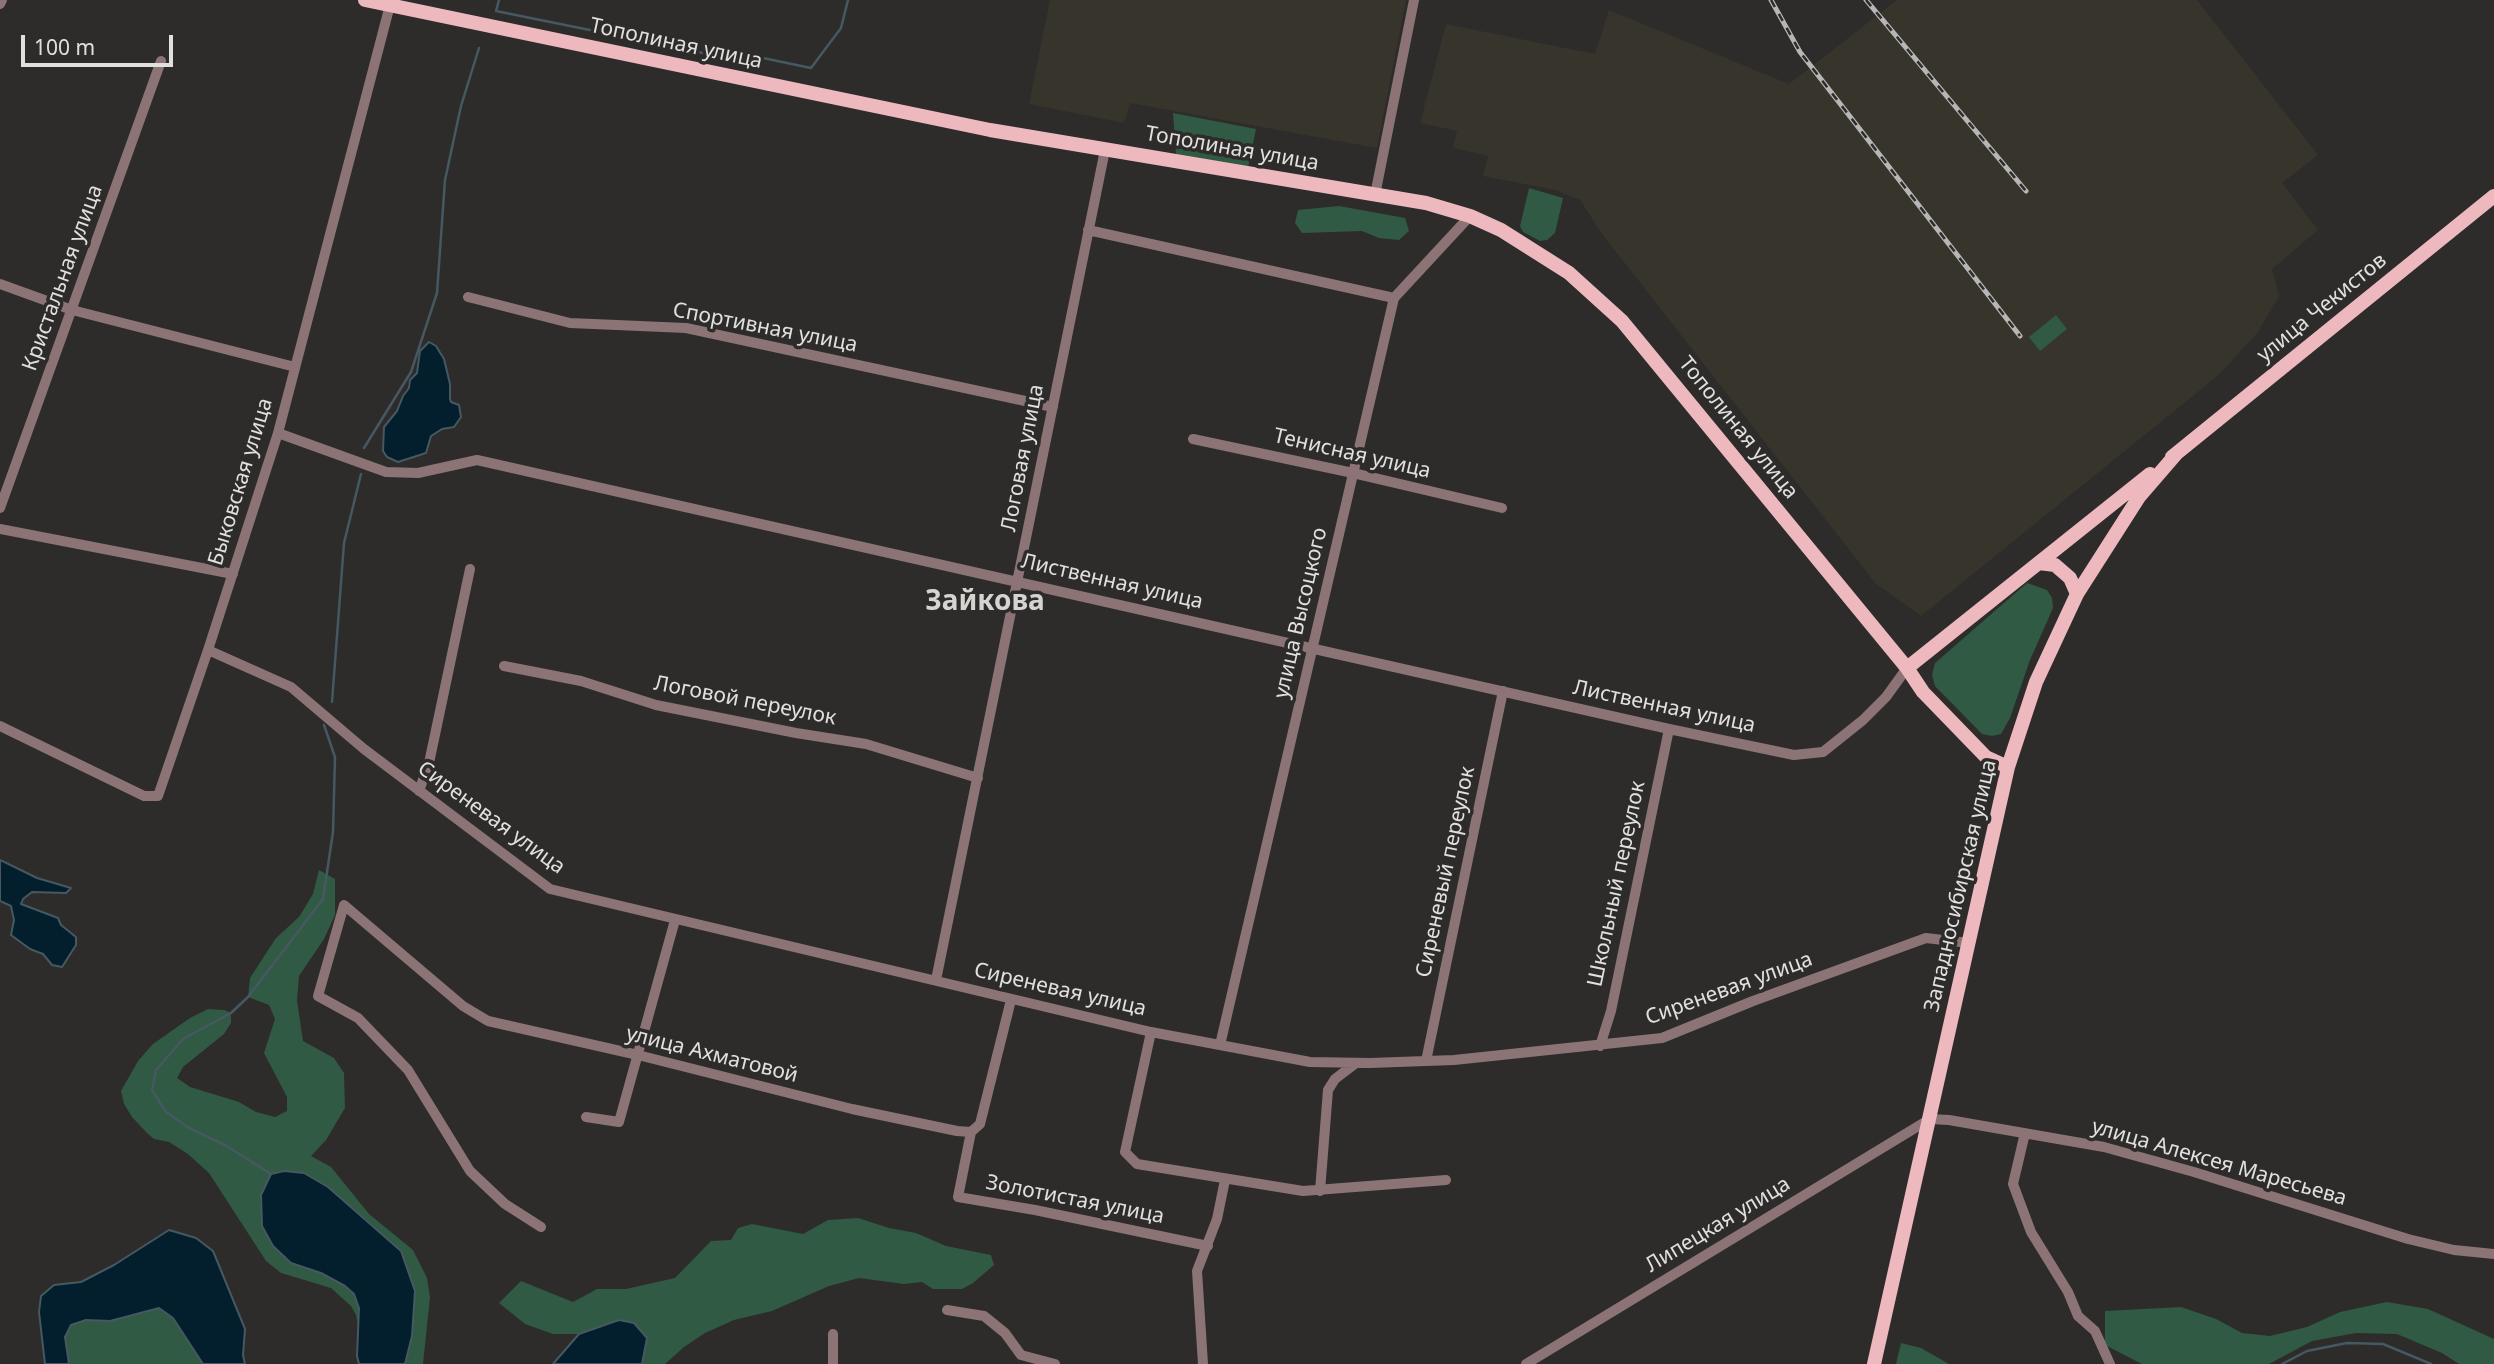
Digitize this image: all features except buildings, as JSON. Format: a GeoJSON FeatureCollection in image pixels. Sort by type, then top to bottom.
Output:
{"type":"FeatureCollection","features":[{"type":"Feature","properties":{"kind":"main road","name":"Тополиная улица"},"geometry":{"type":"LineString","coordinates":[[365,0],[990,130],[1426,203],[1471,216],[1501,230],[1569,273],[1622,321],[1907,667],[1923,692],[1986,757],[2008,767]]}},
{"type":"Feature","properties":{"kind":"main road","name":"улица Чекистов"},"geometry":{"type":"LineString","coordinates":[[2176,453],[2494,196]]}},
{"type":"Feature","properties":{"kind":"main road"},"geometry":{"type":"LineString","coordinates":[[1907,667],[2176,453]]}},
{"type":"Feature","properties":{"kind":"main road","name":"Западносибирская улица"},"geometry":{"type":"LineString","coordinates":[[1874,1364],[2008,767],[2036,682],[2077,594],[2139,497],[2176,453]]}},
{"type":"Feature","properties":{"kind":"main road"},"geometry":{"type":"LineString","coordinates":[[2039,564],[2055,565],[2070,578],[2077,594]]}},
{"type":"Feature","properties":{"kind":"street"},"geometry":{"type":"LineString","coordinates":[[1375,195],[1415,0]]}},
{"type":"Feature","properties":{"kind":"street","name":"Быковская улица"},"geometry":{"type":"LineString","coordinates":[[0,726],[144,796],[158,796],[278,433],[390,5]]}},
{"type":"Feature","properties":{"kind":"street","name":"Кристальная улица"},"geometry":{"type":"LineString","coordinates":[[0,508],[161,61]]}},
{"type":"Feature","properties":{"kind":"street","name":"Логовая улица"},"geometry":{"type":"LineString","coordinates":[[936,979],[1105,150]]}},
{"type":"Feature","properties":{"kind":"street","name":"улица Высоцкого"},"geometry":{"type":"LineString","coordinates":[[1220,1045],[1394,299],[1471,216]]}},
{"type":"Feature","properties":{"kind":"street"},"geometry":{"type":"LineString","coordinates":[[1088,230],[1394,299]]}},
{"type":"Feature","properties":{"kind":"street"},"geometry":{"type":"LineString","coordinates":[[0,284],[72,310],[295,367]]}},
{"type":"Feature","properties":{"kind":"street","name":"Спортивная улица"},"geometry":{"type":"LineString","coordinates":[[468,297],[570,323],[686,328],[1053,407]]}},
{"type":"Feature","properties":{"kind":"street","name":"Лиственная улица"},"geometry":{"type":"LineString","coordinates":[[278,433],[386,472],[418,473],[477,460],[1794,755],[1823,752],[1863,720],[1886,697],[1907,667]]}},
{"type":"Feature","properties":{"kind":"street","name":"Тенисная улица"},"geometry":{"type":"LineString","coordinates":[[1193,439],[1353,472],[1502,508]]}},
{"type":"Feature","properties":{"kind":"street"},"geometry":{"type":"LineString","coordinates":[[0,529],[233,574]]}},
{"type":"Feature","properties":{"kind":"street"},"geometry":{"type":"LineString","coordinates":[[419,791],[429,764],[470,569]]}},
{"type":"Feature","properties":{"kind":"street","name":"Сиреневая улица"},"geometry":{"type":"LineString","coordinates":[[208,650],[291,687],[363,749],[550,889],[1151,1032],[1311,1062],[1426,1061],[1661,1038],[1804,982],[1926,939],[1969,943]]}},
{"type":"Feature","properties":{"kind":"street","name":"Логовой переулок"},"geometry":{"type":"LineString","coordinates":[[505,666],[581,681],[656,705],[866,744],[978,778]]}},
{"type":"Feature","properties":{"kind":"street","name":"Сиреневый переулок"},"geometry":{"type":"LineString","coordinates":[[1426,1061],[1503,691]]}},
{"type":"Feature","properties":{"kind":"street","name":"Школьный переулок"},"geometry":{"type":"LineString","coordinates":[[1600,1046],[1611,1012],[1669,729]]}},
{"type":"Feature","properties":{"kind":"street","name":"улица Ахматовой"},"geometry":{"type":"LineString","coordinates":[[541,1227],[505,1205],[470,1171],[408,1070],[358,1018],[318,996],[344,905],[463,1006],[488,1021],[638,1055],[840,1106],[957,1132],[971,1132]]}},
{"type":"Feature","properties":{"kind":"street"},"geometry":{"type":"LineString","coordinates":[[586,1117],[619,1122],[675,920]]}},
{"type":"Feature","properties":{"kind":"street"},"geometry":{"type":"LineString","coordinates":[[971,1132],[980,1124],[1011,1000]]}},
{"type":"Feature","properties":{"kind":"street"},"geometry":{"type":"LineString","coordinates":[[1151,1032],[1125,1152],[1137,1164],[1303,1191],[1446,1180]]}},
{"type":"Feature","properties":{"kind":"street"},"geometry":{"type":"LineString","coordinates":[[1320,1191],[1328,1090],[1335,1080],[1356,1063]]}},
{"type":"Feature","properties":{"kind":"street","name":"улица Алексея Маресьева"},"geometry":{"type":"LineString","coordinates":[[1930,1119],[2104,1147],[2193,1172],[2408,1240],[2454,1250],[2494,1254]]}},
{"type":"Feature","properties":{"kind":"street","name":"Липецкая улица"},"geometry":{"type":"LineString","coordinates":[[1527,1364],[1930,1119]]}},
{"type":"Feature","properties":{"kind":"street","name":"Золотистая улица"},"geometry":{"type":"LineString","coordinates":[[971,1132],[958,1196],[1208,1246]]}},
{"type":"Feature","properties":{"kind":"street"},"geometry":{"type":"LineString","coordinates":[[2025,1133],[2013,1184],[2031,1231],[2068,1292],[2078,1316],[2095,1331],[2110,1364]]}},
{"type":"Feature","properties":{"kind":"street"},"geometry":{"type":"LineString","coordinates":[[1203,1364],[1197,1271],[1217,1219],[1225,1180]]}},
{"type":"Feature","properties":{"kind":"street"},"geometry":{"type":"LineString","coordinates":[[947,1310],[985,1316],[1005,1333],[1021,1355],[1055,1364]]}},
{"type":"Feature","properties":{"kind":"street"},"geometry":{"type":"LineString","coordinates":[[833,1334],[833,1364]]}},
{"type":"Feature","properties":{"kind":"shaded area"},"geometry":{"type":"Polygon","coordinates":[[[1050,0],[1406,0],[1377,148],[1130,103],[1124,123],[1029,104],[1050,0]]]}},
{"type":"Feature","properties":{"kind":"shaded area"},"geometry":{"type":"Polygon","coordinates":[[[1897,0],[2197,0],[2318,155],[2282,183],[2318,230],[2272,269],[2279,296],[2258,332],[2220,374],[1921,616],[1876,584],[1602,234],[1580,200],[1555,190],[1483,176],[1488,156],[1453,148],[1457,131],[1420,123],[1446,24],[1595,54],[1609,10],[1789,84],[1897,0]]]}},
{"type":"Feature","properties":{"kind":"green space"},"geometry":{"type":"Polygon","coordinates":[[[1173,113],[1256,129],[1248,168],[1176,155],[1173,113]]]}},
{"type":"Feature","properties":{"kind":"green space"},"geometry":{"type":"Polygon","coordinates":[[[1529,188],[1563,198],[1555,233],[1547,240],[1540,241],[1523,232],[1520,226],[1529,188]]]}},
{"type":"Feature","properties":{"kind":"green space"},"geometry":{"type":"Polygon","coordinates":[[[1339,206],[1405,218],[1409,231],[1399,240],[1379,238],[1362,231],[1302,233],[1295,223],[1298,210],[1339,206]]]}},
{"type":"Feature","properties":{"kind":"green space"},"geometry":{"type":"Polygon","coordinates":[[[2056,315],[2067,329],[2040,351],[2029,337],[2056,315]]]}},
{"type":"Feature","properties":{"kind":"green space"},"geometry":{"type":"Polygon","coordinates":[[[2027,583],[2047,590],[2052,598],[2053,608],[2030,660],[2010,718],[2001,734],[1982,734],[1935,686],[1932,675],[1935,663],[2027,583]]]}},
{"type":"Feature","properties":{"kind":"green space"},"geometry":{"type":"Polygon","coordinates":[[[319,870],[335,879],[335,915],[324,939],[299,976],[297,1001],[303,1041],[334,1058],[344,1073],[345,1108],[326,1140],[311,1156],[331,1167],[369,1214],[413,1250],[427,1278],[430,1297],[423,1364],[405,1364],[412,1336],[415,1291],[401,1251],[367,1220],[328,1187],[291,1263],[321,1273],[354,1294],[359,1308],[359,1331],[351,1306],[331,1288],[281,1273],[266,1261],[209,1173],[188,1154],[169,1142],[154,1139],[147,1133],[132,1117],[124,1104],[121,1091],[138,1061],[153,1044],[208,1009],[224,1010],[231,1013],[231,1023],[224,1034],[183,1067],[177,1078],[190,1087],[239,1102],[256,1112],[275,1117],[287,1111],[287,1097],[264,1053],[275,1019],[269,1005],[248,997],[250,978],[276,938],[299,917],[313,894],[319,870]]]}},
{"type":"Feature","properties":{"kind":"green space"},"geometry":{"type":"Polygon","coordinates":[[[858,1218],[916,1233],[946,1246],[991,1255],[994,1265],[962,1289],[933,1289],[922,1282],[904,1284],[859,1278],[829,1286],[772,1311],[734,1320],[705,1333],[665,1364],[642,1364],[644,1361],[619,1320],[579,1334],[553,1334],[525,1324],[499,1303],[521,1281],[573,1302],[597,1289],[626,1289],[675,1278],[711,1241],[731,1240],[738,1228],[752,1224],[803,1234],[828,1220],[858,1218]]]}},
{"type":"Feature","properties":{"kind":"green space"},"geometry":{"type":"Polygon","coordinates":[[[2387,1302],[2428,1309],[2494,1339],[2494,1364],[2459,1364],[2442,1353],[2397,1334],[2356,1333],[2312,1341],[2269,1364],[2142,1364],[2105,1345],[2105,1311],[2181,1307],[2216,1319],[2242,1333],[2270,1336],[2307,1327],[2340,1312],[2387,1302]]]}},
{"type":"Feature","properties":{"kind":"green space"},"geometry":{"type":"Polygon","coordinates":[[[159,1307],[172,1318],[203,1364],[69,1364],[65,1337],[71,1325],[86,1320],[110,1321],[159,1307]]]}},
{"type":"Feature","properties":{"kind":"green space"},"geometry":{"type":"Polygon","coordinates":[[[1901,1343],[1921,1348],[1949,1364],[1896,1364],[1901,1343]]]}},
{"type":"Feature","properties":{"kind":"water"},"geometry":{"type":"Polygon","coordinates":[[[429,342],[436,346],[444,359],[450,384],[450,399],[459,405],[461,417],[454,427],[442,429],[431,436],[426,453],[398,462],[387,457],[383,451],[384,427],[397,411],[409,388],[410,380],[417,373],[420,351],[429,342]]]}},
{"type":"Feature","properties":{"kind":"water"},"geometry":{"type":"Polygon","coordinates":[[[0,860],[37,878],[71,888],[66,893],[32,892],[21,904],[58,918],[61,925],[76,937],[76,945],[62,967],[52,965],[43,954],[30,949],[11,935],[14,920],[11,906],[0,901],[0,860]]]}},
{"type":"Feature","properties":{"kind":"water"},"geometry":{"type":"Polygon","coordinates":[[[284,1171],[304,1173],[328,1187],[401,1251],[415,1291],[412,1336],[405,1364],[359,1364],[359,1308],[354,1294],[321,1273],[291,1263],[273,1246],[262,1226],[261,1195],[271,1174],[284,1171]]]}},
{"type":"Feature","properties":{"kind":"water"},"geometry":{"type":"Polygon","coordinates":[[[169,1230],[196,1238],[213,1251],[245,1329],[245,1364],[203,1364],[173,1318],[159,1308],[110,1321],[86,1320],[71,1325],[65,1337],[69,1364],[45,1364],[39,1312],[41,1296],[54,1285],[81,1282],[114,1265],[169,1230]]]}},
{"type":"Feature","properties":{"kind":"water"},"geometry":{"type":"Polygon","coordinates":[[[619,1320],[634,1323],[647,1338],[642,1364],[553,1364],[579,1334],[619,1320]]]}},
{"type":"Feature","properties":{"kind":"waterway"},"geometry":{"type":"LineString","coordinates":[[499,0],[496,11],[713,55],[759,61],[763,58],[811,68],[841,28],[848,0]]}},
{"type":"Feature","properties":{"kind":"waterway"},"geometry":{"type":"LineString","coordinates":[[364,448],[411,372],[437,293],[445,180],[461,106],[479,48]]}},
{"type":"Feature","properties":{"kind":"waterway"},"geometry":{"type":"LineString","coordinates":[[332,702],[344,543],[361,474]]}},
{"type":"Feature","properties":{"kind":"waterway"},"geometry":{"type":"LineString","coordinates":[[271,1174],[166,1112],[152,1090],[156,1070],[183,1039],[231,1013],[248,997],[323,899],[333,832],[335,757],[324,725]]}},
{"type":"Feature","properties":{"kind":"waterway"},"geometry":{"type":"LineString","coordinates":[[2282,1364],[2307,1351],[2347,1343],[2383,1344],[2431,1364]]}},
{"type":"Feature","properties":{"kind":"railway"},"geometry":{"type":"LineString","coordinates":[[1771,0],[1800,52],[2020,336]]}},
{"type":"Feature","properties":{"kind":"railway"},"geometry":{"type":"LineString","coordinates":[[1866,0],[2026,191]]}},
{"type":"Feature","properties":{"kind":"district","name":"Зайкова"},"geometry":{"type":"Point","coordinates":[985,602]}}]}
